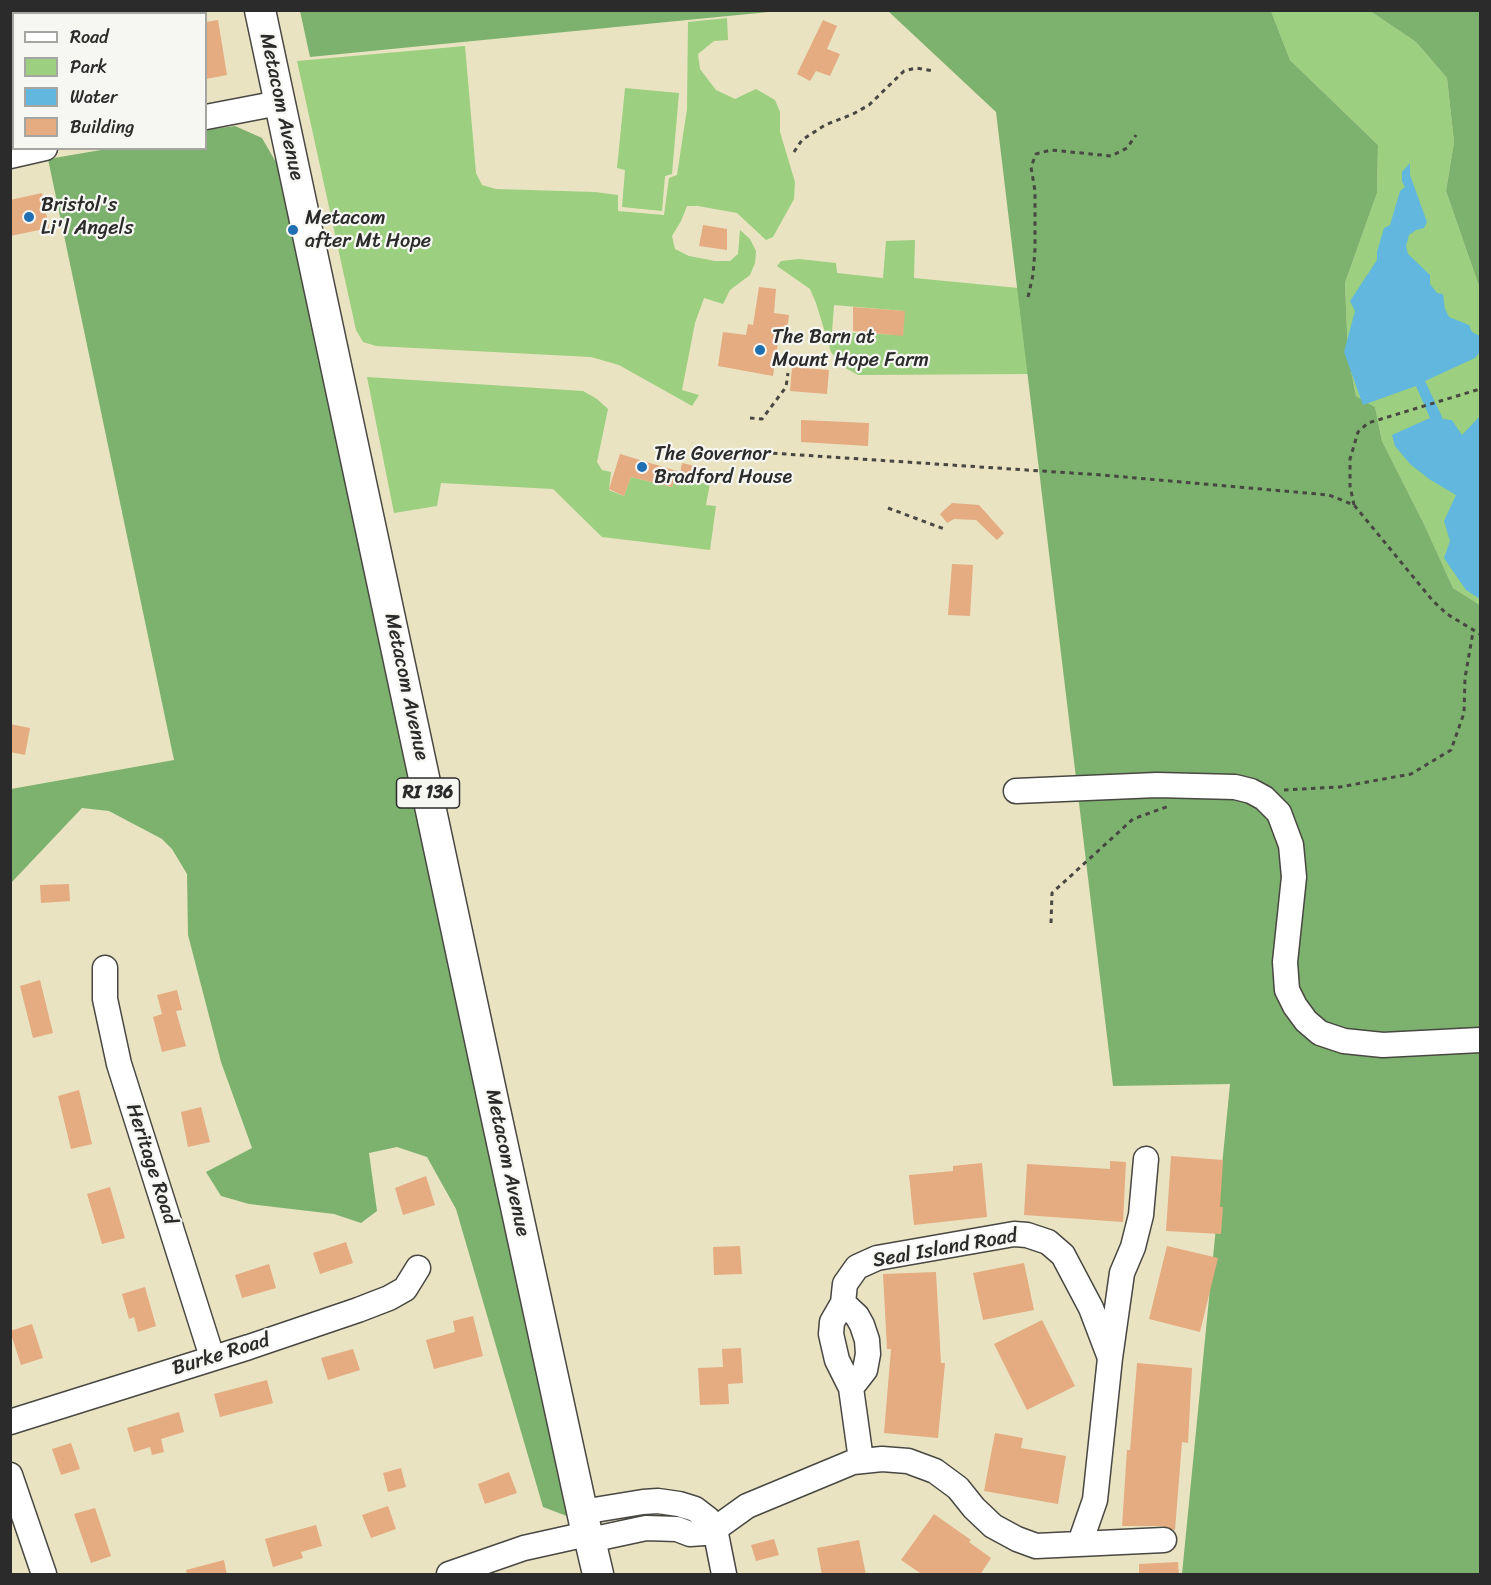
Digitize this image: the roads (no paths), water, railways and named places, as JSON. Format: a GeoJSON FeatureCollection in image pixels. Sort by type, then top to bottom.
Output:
{"type":"FeatureCollection","features":[{"type":"Feature","properties":{"kind":"main road","name":"Metacom Avenue"},"geometry":{"type":"LineString","coordinates":[[260,10],[586,1529],[598,1575]]}},
{"type":"Feature","properties":{"kind":"street"},"geometry":{"type":"LineString","coordinates":[[207,117],[279,103]]}},
{"type":"Feature","properties":{"kind":"street"},"geometry":{"type":"LineString","coordinates":[[10,156],[36,150]]}},
{"type":"Feature","properties":{"kind":"street"},"geometry":{"type":"LineString","coordinates":[[1016,791],[1157,785],[1235,787],[1251,791],[1264,798],[1279,813],[1291,845],[1294,877],[1285,962],[1287,990],[1305,1021],[1320,1033],[1354,1042],[1383,1045],[1480,1040]]}},
{"type":"Feature","properties":{"kind":"street","name":"Heritage Road"},"geometry":{"type":"LineString","coordinates":[[105,968],[105,999],[119,1064],[212,1357]]}},
{"type":"Feature","properties":{"kind":"street","name":"Seal Island Road"},"geometry":{"type":"LineString","coordinates":[[1080,1544],[1095,1500],[1110,1358],[1122,1273],[1141,1215],[1146,1159]]}},
{"type":"Feature","properties":{"kind":"street","name":"Seal Island Road"},"geometry":{"type":"LineString","coordinates":[[861,1460],[851,1388],[837,1360],[831,1334],[832,1322],[843,1303],[845,1284],[850,1274],[865,1262],[1014,1234],[1027,1234],[1048,1242],[1063,1255],[1091,1308],[1110,1358]]}},
{"type":"Feature","properties":{"kind":"street","name":"Burke Road"},"geometry":{"type":"LineString","coordinates":[[10,1422],[249,1347],[388,1298],[405,1288],[418,1268]]}},
{"type":"Feature","properties":{"kind":"street"},"geometry":{"type":"LineString","coordinates":[[843,1303],[857,1316],[867,1340],[868,1353],[865,1370],[851,1388]]}},
{"type":"Feature","properties":{"kind":"street"},"geometry":{"type":"LineString","coordinates":[[586,1529],[677,1529],[698,1535],[715,1529],[747,1506],[861,1460],[902,1460],[935,1471],[958,1488],[993,1526],[1026,1543],[1036,1546],[1164,1540]]}},
{"type":"Feature","properties":{"kind":"street"},"geometry":{"type":"LineString","coordinates":[[10,1475],[44,1575]]}},
{"type":"Feature","properties":{"kind":"street"},"geometry":{"type":"LineString","coordinates":[[648,1501],[654,1528]]}},
{"type":"Feature","properties":{"kind":"street"},"geometry":{"type":"LineString","coordinates":[[449,1575],[586,1529],[648,1501],[679,1504],[695,1509],[708,1519],[715,1529],[724,1575]]}},
{"type":"Feature","properties":{"kind":"water"},"geometry":{"type":"Polygon","coordinates":[[[1410,163],[1410,175],[1427,222],[1424,228],[1409,235],[1406,246],[1408,254],[1430,275],[1430,284],[1437,293],[1443,294],[1445,309],[1449,317],[1469,325],[1472,332],[1480,336],[1480,352],[1475,358],[1425,381],[1443,419],[1452,420],[1462,435],[1480,416],[1480,599],[1466,590],[1444,558],[1450,541],[1444,521],[1456,495],[1429,479],[1410,464],[1395,446],[1392,435],[1430,418],[1416,386],[1363,405],[1344,352],[1355,311],[1350,301],[1377,260],[1384,228],[1390,225],[1400,191],[1405,187],[1402,172],[1410,163]]]}},
{"type":"Feature","properties":{"kind":"place","name":"Bristol's Li'l Angels"},"geometry":{"type":"Point","coordinates":[29,217]}},
{"type":"Feature","properties":{"kind":"place","name":"Metacom after Mt Hope"},"geometry":{"type":"Point","coordinates":[293,230]}},
{"type":"Feature","properties":{"kind":"place","name":"The Barn at Mount Hope Farm"},"geometry":{"type":"Point","coordinates":[760,350]}},
{"type":"Feature","properties":{"kind":"place","name":"The Governor Bradford House"},"geometry":{"type":"Point","coordinates":[642,467]}}]}
